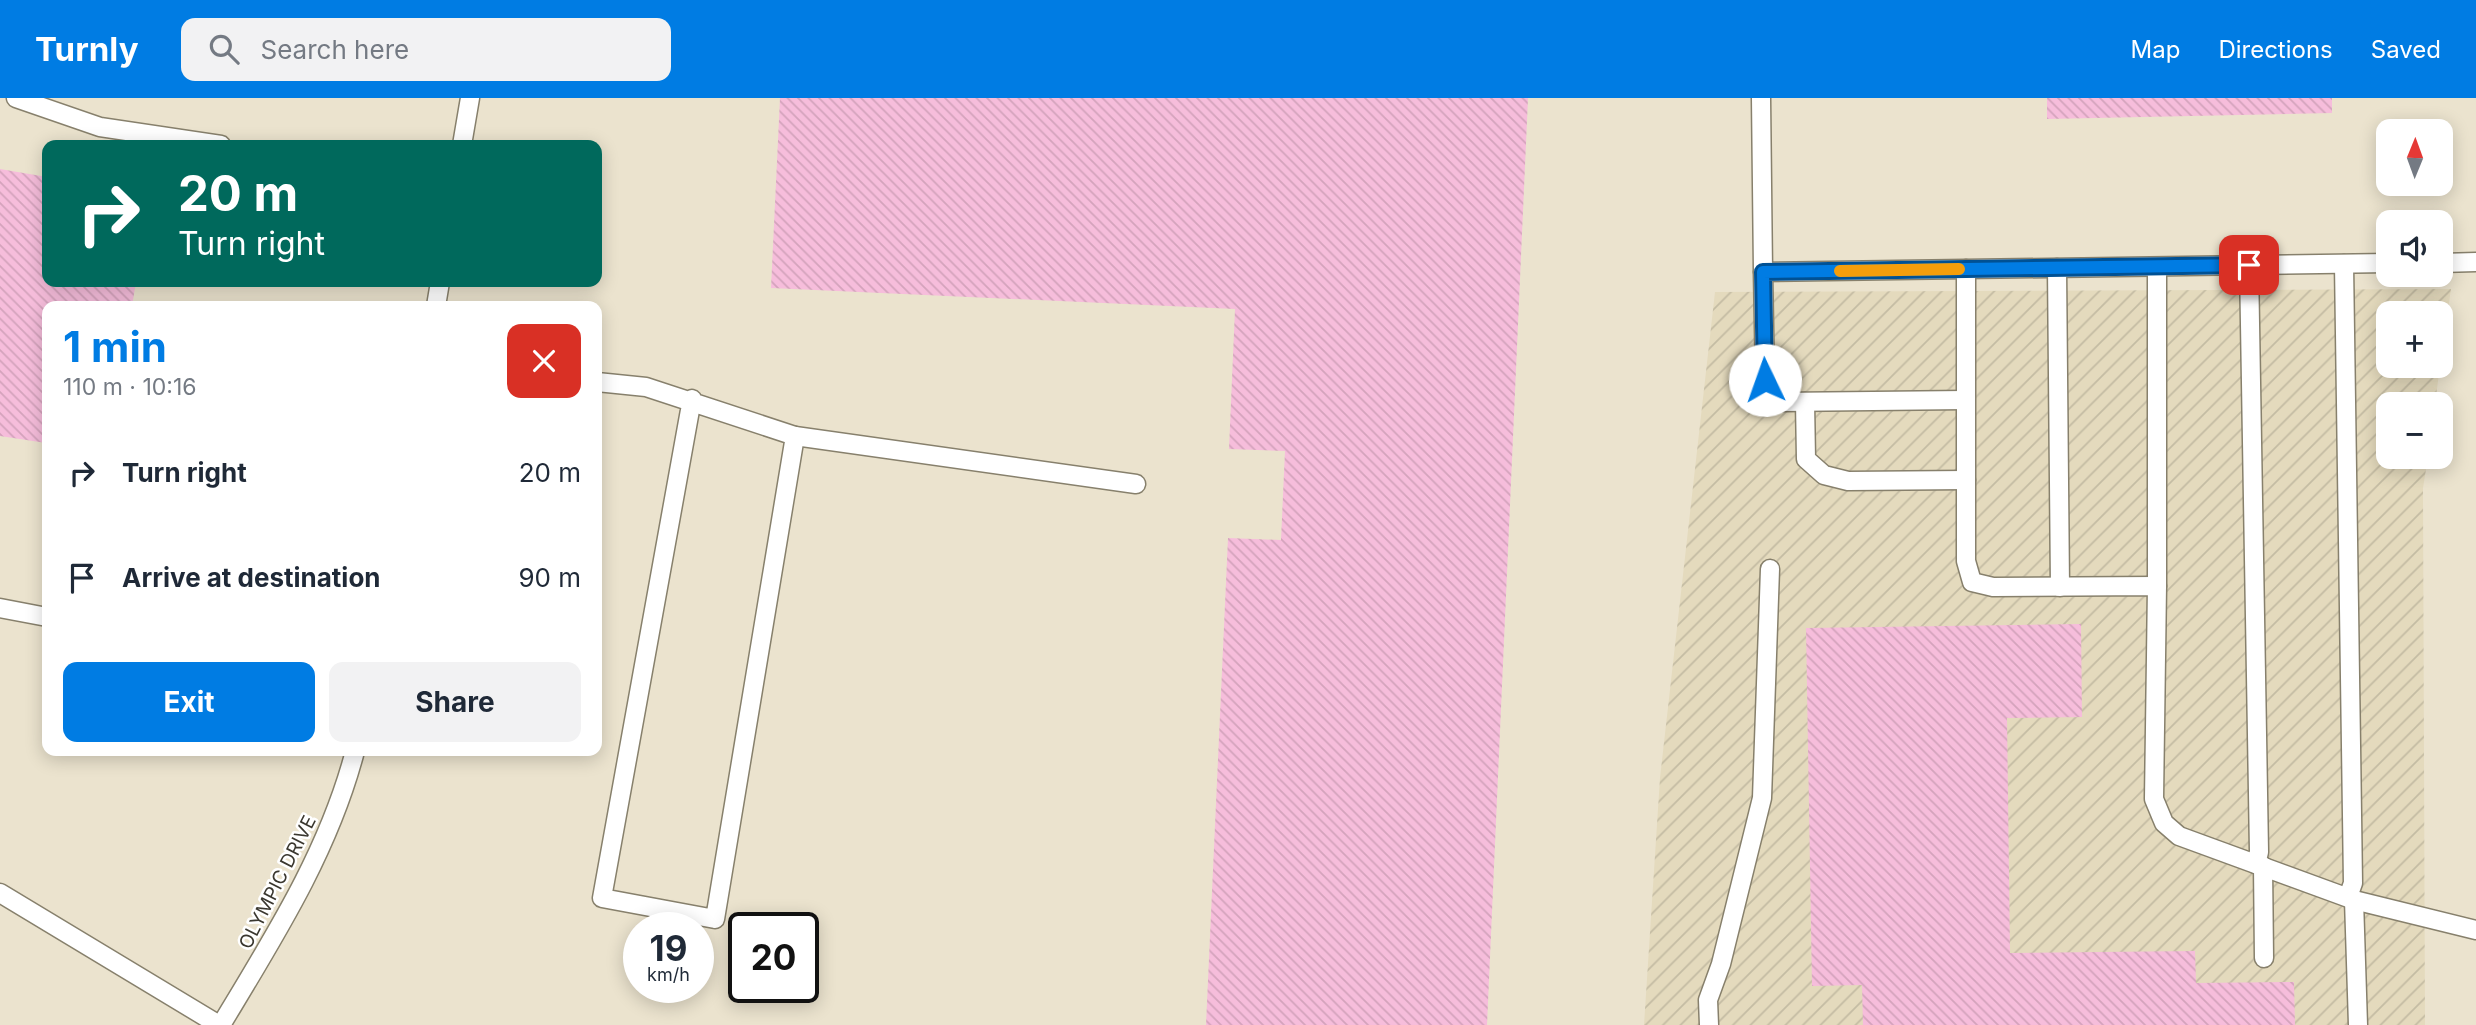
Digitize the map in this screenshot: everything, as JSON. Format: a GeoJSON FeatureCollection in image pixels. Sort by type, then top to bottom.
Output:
{"type":"FeatureCollection","features":[{"type":"Feature","properties":{"kind":"lane"},"geometry":{"type":"LineString","coordinates":[[16,98],[100,127],[187,140]]}},
{"type":"Feature","properties":{"kind":"lane"},"geometry":{"type":"LineString","coordinates":[[463,140],[470,98]]}},
{"type":"Feature","properties":{"kind":"lane"},"geometry":{"type":"LineString","coordinates":[[1761,98],[1765,380],[1772,395],[1781,402],[1965,400]]}},
{"type":"Feature","properties":{"kind":"lane"},"geometry":{"type":"LineString","coordinates":[[2453,262],[2476,262]]}},
{"type":"Feature","properties":{"kind":"lane"},"geometry":{"type":"LineString","coordinates":[[1763,272],[2376,263]]}},
{"type":"Feature","properties":{"kind":"lane"},"geometry":{"type":"LineString","coordinates":[[2344,264],[2353,883],[2351,899],[2358,1025]]}},
{"type":"Feature","properties":{"kind":"lane"},"geometry":{"type":"LineString","coordinates":[[2249,265],[2259,852],[2264,958]]}},
{"type":"Feature","properties":{"kind":"lane"},"geometry":{"type":"LineString","coordinates":[[2157,267],[2154,799],[2164,823],[2179,836],[2351,899],[2476,930]]}},
{"type":"Feature","properties":{"kind":"lane"},"geometry":{"type":"LineString","coordinates":[[2057,268],[2060,587]]}},
{"type":"Feature","properties":{"kind":"lane"},"geometry":{"type":"LineString","coordinates":[[1966,269],[1966,561],[1972,582],[1993,587],[2157,586]]}},
{"type":"Feature","properties":{"kind":"lane"},"geometry":{"type":"LineString","coordinates":[[602,383],[646,387],[692,399],[795,436],[1136,484]]}},
{"type":"Feature","properties":{"kind":"lane"},"geometry":{"type":"LineString","coordinates":[[692,399],[602,898],[715,919],[795,436]]}},
{"type":"Feature","properties":{"kind":"lane"},"geometry":{"type":"LineString","coordinates":[[1805,402],[1806,459],[1824,475],[1848,481],[1966,480]]}},
{"type":"Feature","properties":{"kind":"lane"},"geometry":{"type":"LineString","coordinates":[[1710,1025],[1708,1000],[1721,964],[1762,798],[1770,569]]}},
{"type":"Feature","properties":{"kind":"lane"},"geometry":{"type":"LineString","coordinates":[[0,608],[42,616]]}},
{"type":"Feature","properties":{"kind":"lane","name":"OLYMPIC DRIVE"},"geometry":{"type":"LineString","coordinates":[[220,1025],[289,913],[342,801],[354,756]]}},
{"type":"Feature","properties":{"kind":"lane"},"geometry":{"type":"LineString","coordinates":[[0,893],[220,1025]]}},
{"type":"Feature","properties":{"kind":"shaded area"},"geometry":{"type":"Polygon","coordinates":[[[2451,289],[2449,301],[2376,301],[2376,378],[2438,378],[2437,392],[2376,392],[2376,469],[2426,469],[2423,488],[2425,1025],[1644,1025],[1660,778],[1715,292],[2451,289]]]}},
{"type":"Feature","properties":{"kind":"building"},"geometry":{"type":"Polygon","coordinates":[[[780,98],[1528,98],[1487,1025],[1206,1025],[1228,538],[1281,540],[1285,451],[1229,449],[1235,309],[771,288],[780,98]]]}},
{"type":"Feature","properties":{"kind":"building"},"geometry":{"type":"Polygon","coordinates":[[[2047,98],[2332,98],[2332,113],[2047,119],[2047,98]]]}},
{"type":"Feature","properties":{"kind":"building"},"geometry":{"type":"Polygon","coordinates":[[[0,169],[42,176],[42,287],[135,287],[133,301],[42,301],[42,442],[0,436],[0,169]]]}},
{"type":"Feature","properties":{"kind":"building"},"geometry":{"type":"Polygon","coordinates":[[[2081,624],[2082,717],[2007,718],[2010,953],[2195,951],[2196,983],[2294,982],[2295,1025],[1863,1025],[1862,985],[1812,986],[1806,628],[2081,624]]]}},
{"type":"Feature","properties":{"kind":"slow traffic"},"geometry":{"type":"LineString","coordinates":[[1840,271],[1959,269]]}},
{"type":"Feature","properties":{"kind":"route"},"geometry":{"type":"LineString","coordinates":[[1765,380],[1763,272],[2249,265]]}}]}
